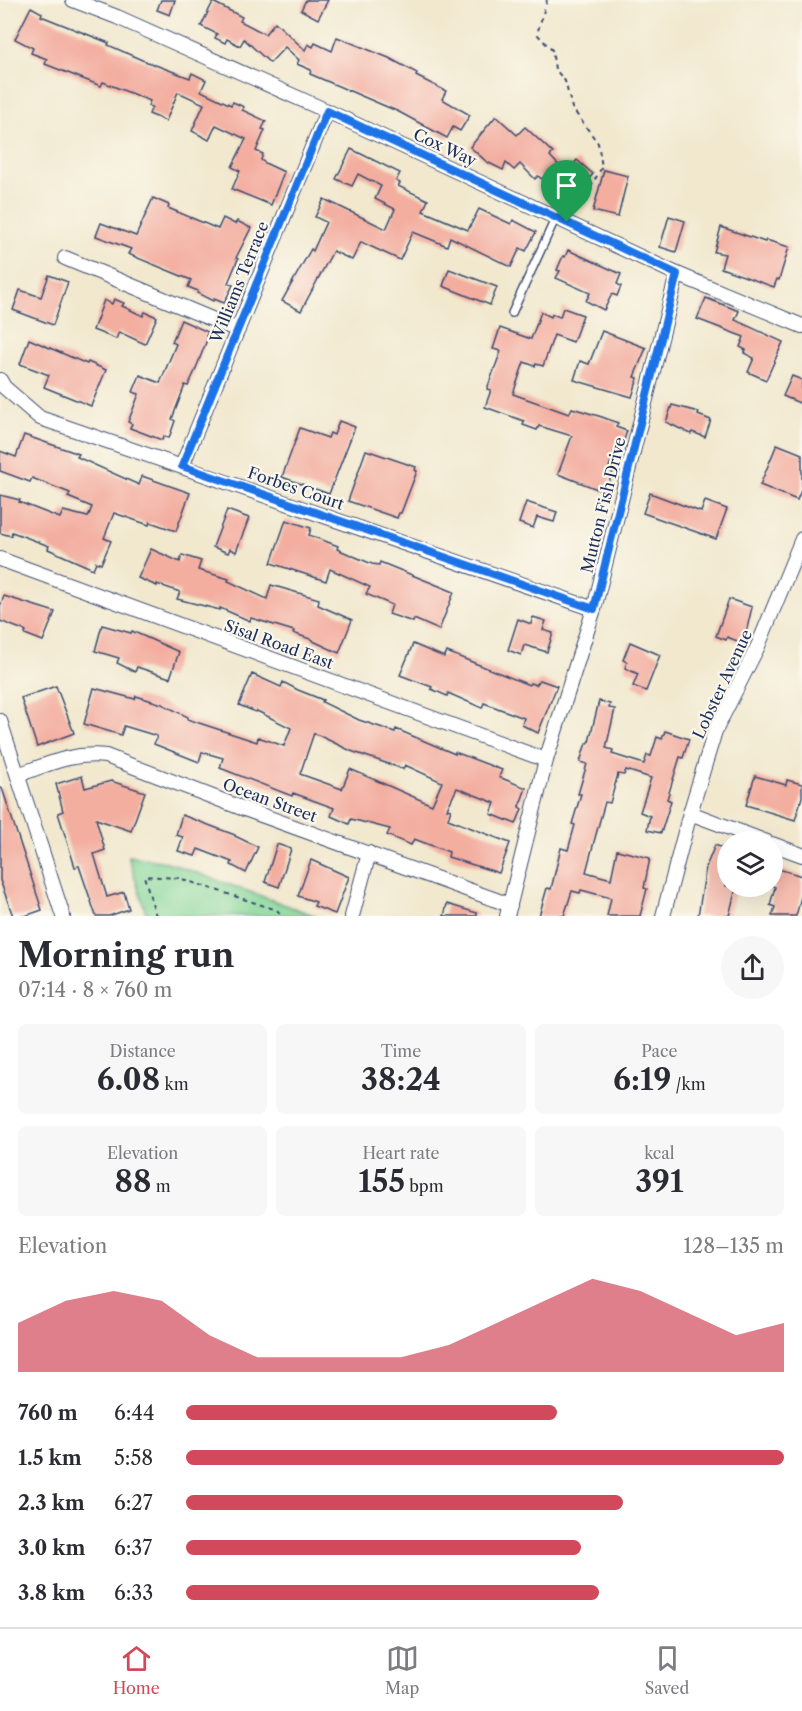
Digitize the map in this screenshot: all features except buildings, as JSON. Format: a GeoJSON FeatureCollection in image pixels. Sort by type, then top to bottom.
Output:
{"type":"FeatureCollection","features":[{"type":"Feature","properties":{"kind":"street","name":"Cox Way"},"geometry":{"type":"LineString","coordinates":[[74,0],[327,111],[677,274],[802,326]]}},
{"type":"Feature","properties":{"kind":"street","name":"Williams Terrace"},"geometry":{"type":"LineString","coordinates":[[182,466],[327,111]]}},
{"type":"Feature","properties":{"kind":"street"},"geometry":{"type":"LineString","coordinates":[[64,258],[238,330]]}},
{"type":"Feature","properties":{"kind":"street","name":"Mutton Fish Drive"},"geometry":{"type":"LineString","coordinates":[[509,910],[546,760],[594,609],[677,274]]}},
{"type":"Feature","properties":{"kind":"street","name":"Forbes Court"},"geometry":{"type":"LineString","coordinates":[[0,380],[4,387],[40,418],[594,609]]}},
{"type":"Feature","properties":{"kind":"street","name":"Lobster Avenue"},"geometry":{"type":"LineString","coordinates":[[663,916],[690,813],[715,731],[758,646],[802,539]]}},
{"type":"Feature","properties":{"kind":"street","name":"Sisal Road East"},"geometry":{"type":"LineString","coordinates":[[0,559],[546,760]]}},
{"type":"Feature","properties":{"kind":"street"},"geometry":{"type":"LineString","coordinates":[[0,721],[63,916]]}},
{"type":"Feature","properties":{"kind":"street","name":"Ocean Street"},"geometry":{"type":"LineString","coordinates":[[18,775],[68,758],[88,754],[106,756],[369,854],[509,910]]}},
{"type":"Feature","properties":{"kind":"street"},"geometry":{"type":"LineString","coordinates":[[690,813],[738,831]]}},
{"type":"Feature","properties":{"kind":"street"},"geometry":{"type":"LineString","coordinates":[[783,848],[802,855]]}},
{"type":"Feature","properties":{"kind":"street"},"geometry":{"type":"LineString","coordinates":[[352,916],[369,854]]}},
{"type":"Feature","properties":{"kind":"lane"},"geometry":{"type":"LineString","coordinates":[[512,313],[562,219]]}},
{"type":"Feature","properties":{"kind":"path"},"geometry":{"type":"LineString","coordinates":[[548,0],[537,34],[552,50],[555,69],[565,81],[572,108],[598,143],[602,167],[584,199],[562,219]]}},
{"type":"Feature","properties":{"kind":"path"},"geometry":{"type":"LineString","coordinates":[[156,916],[144,876],[179,878],[277,910],[282,916]]}},
{"type":"Feature","properties":{"kind":"green space"},"geometry":{"type":"Polygon","coordinates":[[[128,856],[167,862],[316,916],[147,916],[128,856]]]}},
{"type":"Feature","properties":{"kind":"route"},"geometry":{"type":"LineString","coordinates":[[327,111],[567,222],[677,274],[594,609],[182,466],[327,111]]}}]}
